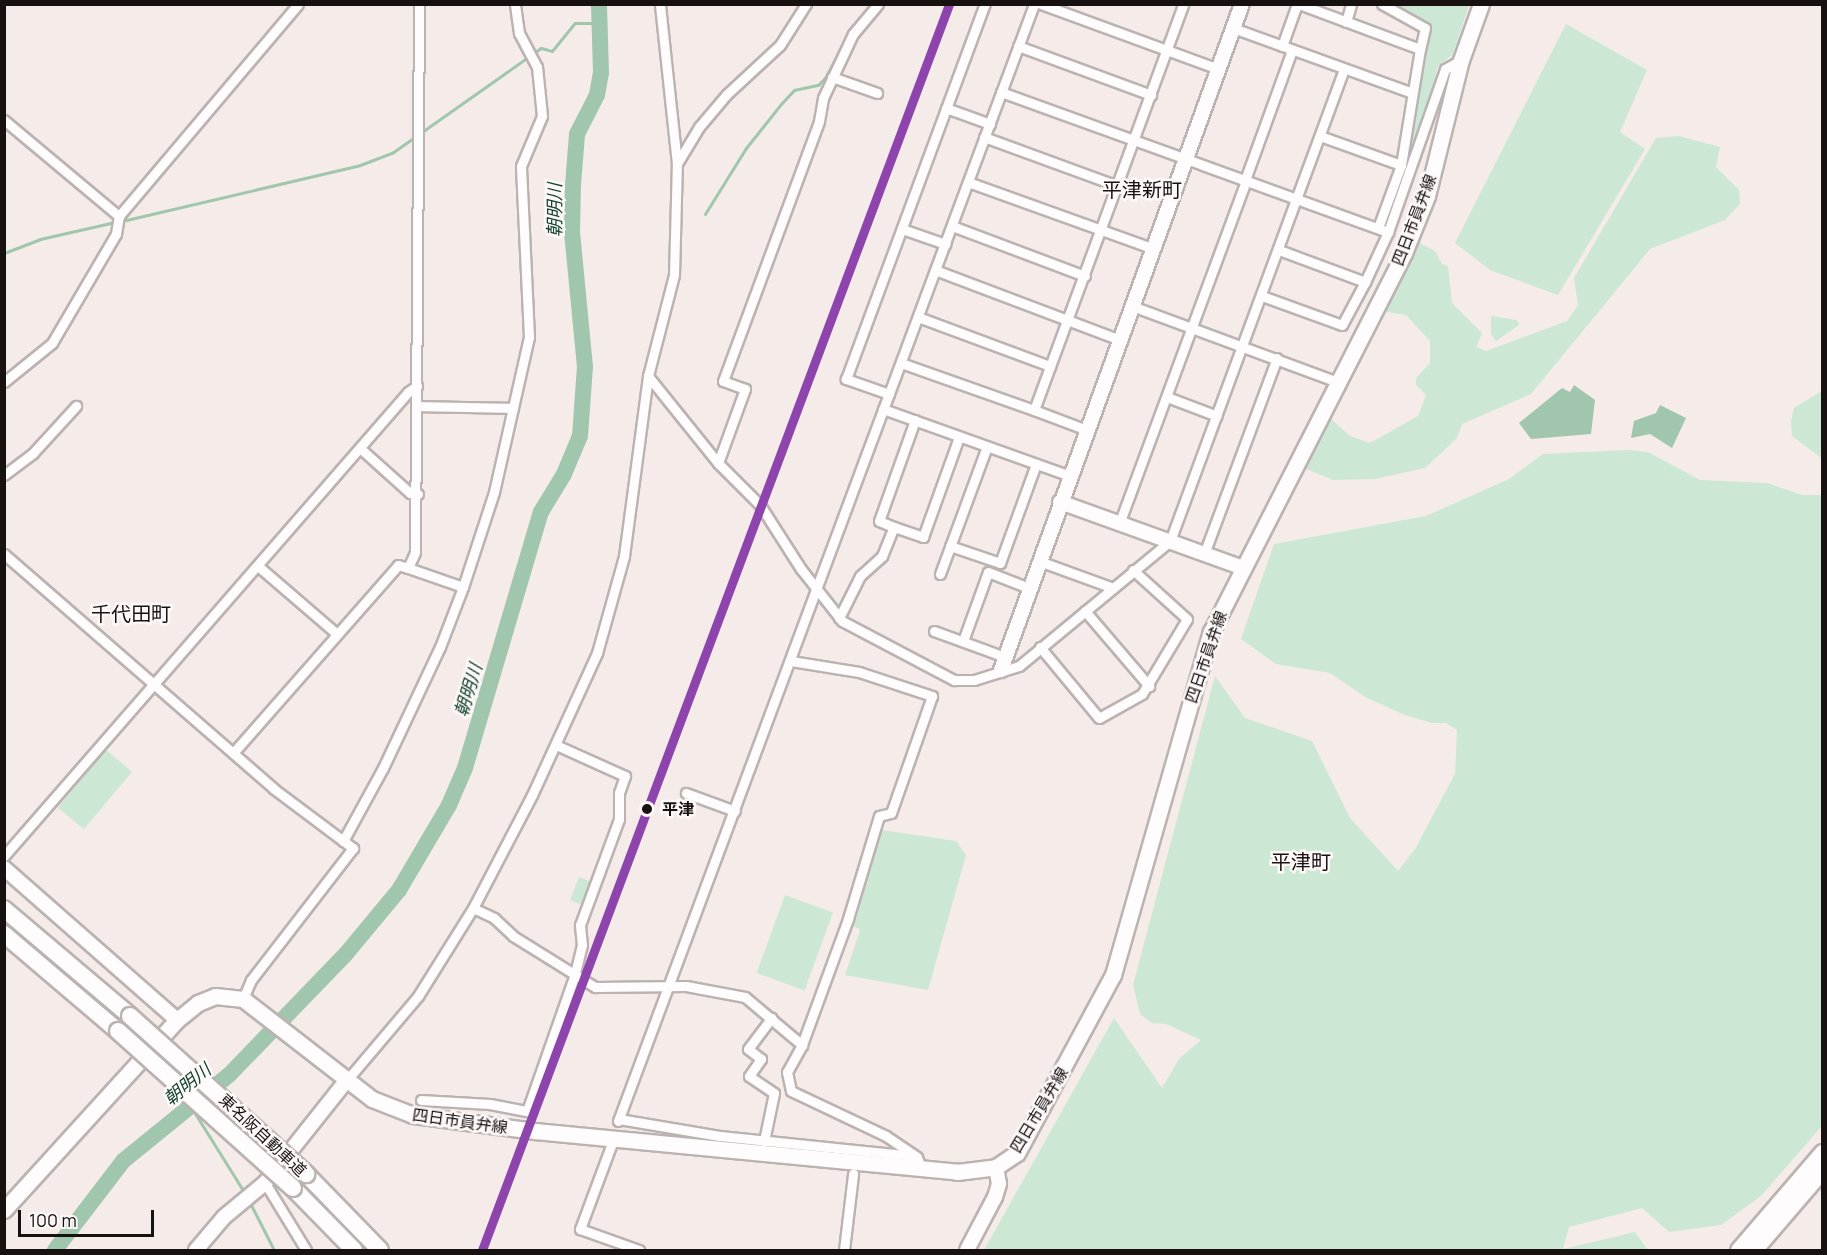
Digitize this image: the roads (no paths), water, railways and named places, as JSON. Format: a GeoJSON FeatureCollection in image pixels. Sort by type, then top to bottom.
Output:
{"type":"FeatureCollection","features":[{"type":"Feature","properties":{"kind":"highway","name":"東名阪自動車道"},"geometry":{"type":"LineString","coordinates":[[4,909],[129,1016],[306,1174],[380,1251]]}},
{"type":"Feature","properties":{"kind":"highway","name":"東名阪自動車道"},"geometry":{"type":"LineString","coordinates":[[4,934],[118,1031],[293,1188],[354,1251]]}},
{"type":"Feature","properties":{"kind":"main road","name":"四日市員弁線"},"geometry":{"type":"LineString","coordinates":[[249,1004],[342,1076],[392,1109],[527,1130],[919,1162],[957,1172],[996,1167],[1017,1153],[1113,975],[1211,632],[1241,567],[1404,253],[1427,196],[1461,60],[1481,4]]}},
{"type":"Feature","properties":{"kind":"main road"},"geometry":{"type":"LineString","coordinates":[[4,1210],[177,1020],[209,998],[249,1004]]}},
{"type":"Feature","properties":{"kind":"main road"},"geometry":{"type":"LineString","coordinates":[[1738,1251],[1822,1152]]}},
{"type":"Feature","properties":{"kind":"main road"},"geometry":{"type":"LineString","coordinates":[[1754,1251],[1822,1171]]}},
{"type":"Feature","properties":{"kind":"street"},"geometry":{"type":"LineString","coordinates":[[4,382],[52,343],[119,220],[298,4]]}},
{"type":"Feature","properties":{"kind":"street"},"geometry":{"type":"LineString","coordinates":[[408,568],[418,534],[419,4]]}},
{"type":"Feature","properties":{"kind":"street"},"geometry":{"type":"LineString","coordinates":[[343,841],[383,768],[440,647],[463,587],[495,492],[529,337],[521,166],[542,116],[537,67],[519,33],[515,4]]}},
{"type":"Feature","properties":{"kind":"street"},"geometry":{"type":"LineString","coordinates":[[196,1251],[237,1206],[265,1183],[342,1076],[418,996],[474,908],[556,745],[597,653],[624,555],[648,376],[674,275],[677,165],[660,4]]}},
{"type":"Feature","properties":{"kind":"street"},"geometry":{"type":"LineString","coordinates":[[677,165],[699,127],[727,94],[780,45],[806,4]]}},
{"type":"Feature","properties":{"kind":"street"},"geometry":{"type":"LineString","coordinates":[[718,463],[745,389],[723,381],[832,77],[854,34],[878,4]]}},
{"type":"Feature","properties":{"kind":"street"},"geometry":{"type":"LineString","coordinates":[[889,394],[846,378],[985,4]]}},
{"type":"Feature","properties":{"kind":"street"},"geometry":{"type":"LineString","coordinates":[[919,1162],[619,1120],[1034,4]]}},
{"type":"Feature","properties":{"kind":"street"},"geometry":{"type":"LineString","coordinates":[[1041,4],[1219,69]]}},
{"type":"Feature","properties":{"kind":"street"},"geometry":{"type":"LineString","coordinates":[[648,376],[718,463],[760,505],[839,618],[954,680],[974,680],[1003,664],[1242,4]]}},
{"type":"Feature","properties":{"kind":"street"},"geometry":{"type":"LineString","coordinates":[[1282,46],[1298,4],[1420,49]]}},
{"type":"Feature","properties":{"kind":"street"},"geometry":{"type":"LineString","coordinates":[[1346,21],[1351,4]]}},
{"type":"Feature","properties":{"kind":"street"},"geometry":{"type":"LineString","coordinates":[[1378,228],[1401,165],[1425,28],[1382,4]]}},
{"type":"Feature","properties":{"kind":"street"},"geometry":{"type":"LineString","coordinates":[[1034,410],[1069,321],[1183,5]]}},
{"type":"Feature","properties":{"kind":"street"},"geometry":{"type":"LineString","coordinates":[[1233,28],[1413,93]]}},
{"type":"Feature","properties":{"kind":"street"},"geometry":{"type":"LineString","coordinates":[[1018,46],[1151,94]]}},
{"type":"Feature","properties":{"kind":"street"},"geometry":{"type":"LineString","coordinates":[[1119,524],[1193,327],[1292,50]]}},
{"type":"Feature","properties":{"kind":"street"},"geometry":{"type":"LineString","coordinates":[[1262,296],[1342,325],[1388,232],[1445,69],[1461,60]]}},
{"type":"Feature","properties":{"kind":"street"},"geometry":{"type":"LineString","coordinates":[[934,631],[963,641],[1003,664],[1019,666],[1040,646],[1170,542],[1344,69]]}},
{"type":"Feature","properties":{"kind":"street"},"geometry":{"type":"LineString","coordinates":[[832,77],[877,93]]}},
{"type":"Feature","properties":{"kind":"street"},"geometry":{"type":"LineString","coordinates":[[1001,92],[1388,232]]}},
{"type":"Feature","properties":{"kind":"street"},"geometry":{"type":"LineString","coordinates":[[946,108],[990,124]]}},
{"type":"Feature","properties":{"kind":"street"},"geometry":{"type":"LineString","coordinates":[[4,120],[119,220]]}},
{"type":"Feature","properties":{"kind":"street"},"geometry":{"type":"LineString","coordinates":[[1320,136],[1401,165]]}},
{"type":"Feature","properties":{"kind":"street"},"geometry":{"type":"LineString","coordinates":[[984,137],[1118,186]]}},
{"type":"Feature","properties":{"kind":"street"},"geometry":{"type":"LineString","coordinates":[[968,182],[1154,249]]}},
{"type":"Feature","properties":{"kind":"street"},"geometry":{"type":"LineString","coordinates":[[952,226],[1085,276]]}},
{"type":"Feature","properties":{"kind":"street"},"geometry":{"type":"LineString","coordinates":[[902,229],[945,244]]}},
{"type":"Feature","properties":{"kind":"street"},"geometry":{"type":"LineString","coordinates":[[1279,250],[1365,282]]}},
{"type":"Feature","properties":{"kind":"street"},"geometry":{"type":"LineString","coordinates":[[935,270],[1120,340]]}},
{"type":"Feature","properties":{"kind":"street"},"geometry":{"type":"LineString","coordinates":[[1132,306],[1338,382]]}},
{"type":"Feature","properties":{"kind":"street"},"geometry":{"type":"LineString","coordinates":[[918,317],[1050,366]]}},
{"type":"Feature","properties":{"kind":"street"},"geometry":{"type":"LineString","coordinates":[[1204,554],[1277,358]]}},
{"type":"Feature","properties":{"kind":"street"},"geometry":{"type":"LineString","coordinates":[[901,363],[1087,430]]}},
{"type":"Feature","properties":{"kind":"street"},"geometry":{"type":"LineString","coordinates":[[4,856],[417,386]]}},
{"type":"Feature","properties":{"kind":"street"},"geometry":{"type":"LineString","coordinates":[[1167,397],[1217,416]]}},
{"type":"Feature","properties":{"kind":"street"},"geometry":{"type":"LineString","coordinates":[[4,475],[33,453],[76,406]]}},
{"type":"Feature","properties":{"kind":"street"},"geometry":{"type":"LineString","coordinates":[[417,406],[513,408]]}},
{"type":"Feature","properties":{"kind":"street"},"geometry":{"type":"LineString","coordinates":[[883,409],[1070,476]]}},
{"type":"Feature","properties":{"kind":"street"},"geometry":{"type":"LineString","coordinates":[[915,420],[879,521],[894,527],[923,537],[959,436]]}},
{"type":"Feature","properties":{"kind":"street"},"geometry":{"type":"LineString","coordinates":[[940,574],[987,446]]}},
{"type":"Feature","properties":{"kind":"street"},"geometry":{"type":"LineString","coordinates":[[361,448],[410,493],[418,494]]}},
{"type":"Feature","properties":{"kind":"street"},"geometry":{"type":"LineString","coordinates":[[950,546],[1000,563],[1036,464]]}},
{"type":"Feature","properties":{"kind":"street"},"geometry":{"type":"LineString","coordinates":[[1060,502],[1241,567]]}},
{"type":"Feature","properties":{"kind":"street"},"geometry":{"type":"LineString","coordinates":[[839,618],[860,576],[882,556],[894,527]]}},
{"type":"Feature","properties":{"kind":"street"},"geometry":{"type":"LineString","coordinates":[[4,554],[308,817],[353,848],[251,980],[249,1004]]}},
{"type":"Feature","properties":{"kind":"street"},"geometry":{"type":"LineString","coordinates":[[1039,561],[1113,588]]}},
{"type":"Feature","properties":{"kind":"street"},"geometry":{"type":"LineString","coordinates":[[233,753],[398,565],[463,587]]}},
{"type":"Feature","properties":{"kind":"street"},"geometry":{"type":"LineString","coordinates":[[258,566],[337,634]]}},
{"type":"Feature","properties":{"kind":"street"},"geometry":{"type":"LineString","coordinates":[[1040,646],[1099,718],[1149,686],[1187,618],[1133,570]]}},
{"type":"Feature","properties":{"kind":"street"},"geometry":{"type":"LineString","coordinates":[[963,641],[988,572],[1029,588]]}},
{"type":"Feature","properties":{"kind":"street"},"geometry":{"type":"LineString","coordinates":[[1085,610],[1149,686]]}},
{"type":"Feature","properties":{"kind":"street"},"geometry":{"type":"LineString","coordinates":[[791,661],[859,672],[932,696],[891,813],[879,816],[848,919],[802,1045],[787,1072],[786,1084],[791,1091],[886,1136],[919,1162]]}},
{"type":"Feature","properties":{"kind":"street"},"geometry":{"type":"LineString","coordinates":[[421,1100],[490,1104],[527,1111],[574,976],[582,945],[580,925],[619,819],[619,793],[625,776],[556,745]]}},
{"type":"Feature","properties":{"kind":"street"},"geometry":{"type":"LineString","coordinates":[[686,793],[735,811]]}},
{"type":"Feature","properties":{"kind":"street"},"geometry":{"type":"LineString","coordinates":[[4,868],[177,1020]]}},
{"type":"Feature","properties":{"kind":"street"},"geometry":{"type":"LineString","coordinates":[[474,908],[494,918],[513,936],[574,976],[603,988],[704,987],[745,997],[802,1045]]}},
{"type":"Feature","properties":{"kind":"street"},"geometry":{"type":"LineString","coordinates":[[764,1141],[774,1094],[749,1076],[761,1059],[748,1049],[771,1018]]}},
{"type":"Feature","properties":{"kind":"street"},"geometry":{"type":"LineString","coordinates":[[612,1143],[580,1230],[639,1251]]}},
{"type":"Feature","properties":{"kind":"street"},"geometry":{"type":"LineString","coordinates":[[967,1251],[995,1197],[999,1184],[996,1167]]}},
{"type":"Feature","properties":{"kind":"street"},"geometry":{"type":"LineString","coordinates":[[844,1251],[853,1174]]}},
{"type":"Feature","properties":{"kind":"street"},"geometry":{"type":"LineString","coordinates":[[265,1183],[306,1251]]}},
{"type":"Feature","properties":{"kind":"waterway","name":"朝明川"},"geometry":{"type":"LineString","coordinates":[[55,1250],[123,1161],[229,1075],[345,955],[399,890],[449,805],[465,768],[541,512],[564,474],[580,436],[585,367],[572,231],[573,185],[577,134],[597,95],[601,73],[599,4]]}},
{"type":"Feature","properties":{"kind":"waterway"},"geometry":{"type":"LineString","coordinates":[[863,15],[870,4]]}},
{"type":"Feature","properties":{"kind":"waterway"},"geometry":{"type":"LineString","coordinates":[[122,221],[360,165],[392,153],[541,48],[552,51],[575,23],[600,23]]}},
{"type":"Feature","properties":{"kind":"waterway"},"geometry":{"type":"LineString","coordinates":[[705,214],[746,148],[781,104],[794,90],[818,85],[825,78],[851,29]]}},
{"type":"Feature","properties":{"kind":"waterway"},"geometry":{"type":"LineString","coordinates":[[4,253],[40,239],[115,222]]}},
{"type":"Feature","properties":{"kind":"waterway"},"geometry":{"type":"LineString","coordinates":[[191,1107],[246,1195]]}},
{"type":"Feature","properties":{"kind":"waterway"},"geometry":{"type":"LineString","coordinates":[[249,1201],[274,1250]]}},
{"type":"Feature","properties":{"kind":"place","name":"平津"},"geometry":{"type":"Point","coordinates":[647,809]}},
{"type":"Feature","properties":{"kind":"district","name":"平津新町"},"geometry":{"type":"Point","coordinates":[1142,189]}},
{"type":"Feature","properties":{"kind":"district","name":"千代田町"},"geometry":{"type":"Point","coordinates":[131,613]}},
{"type":"Feature","properties":{"kind":"district","name":"平津町"},"geometry":{"type":"Point","coordinates":[1301,861]}}]}
